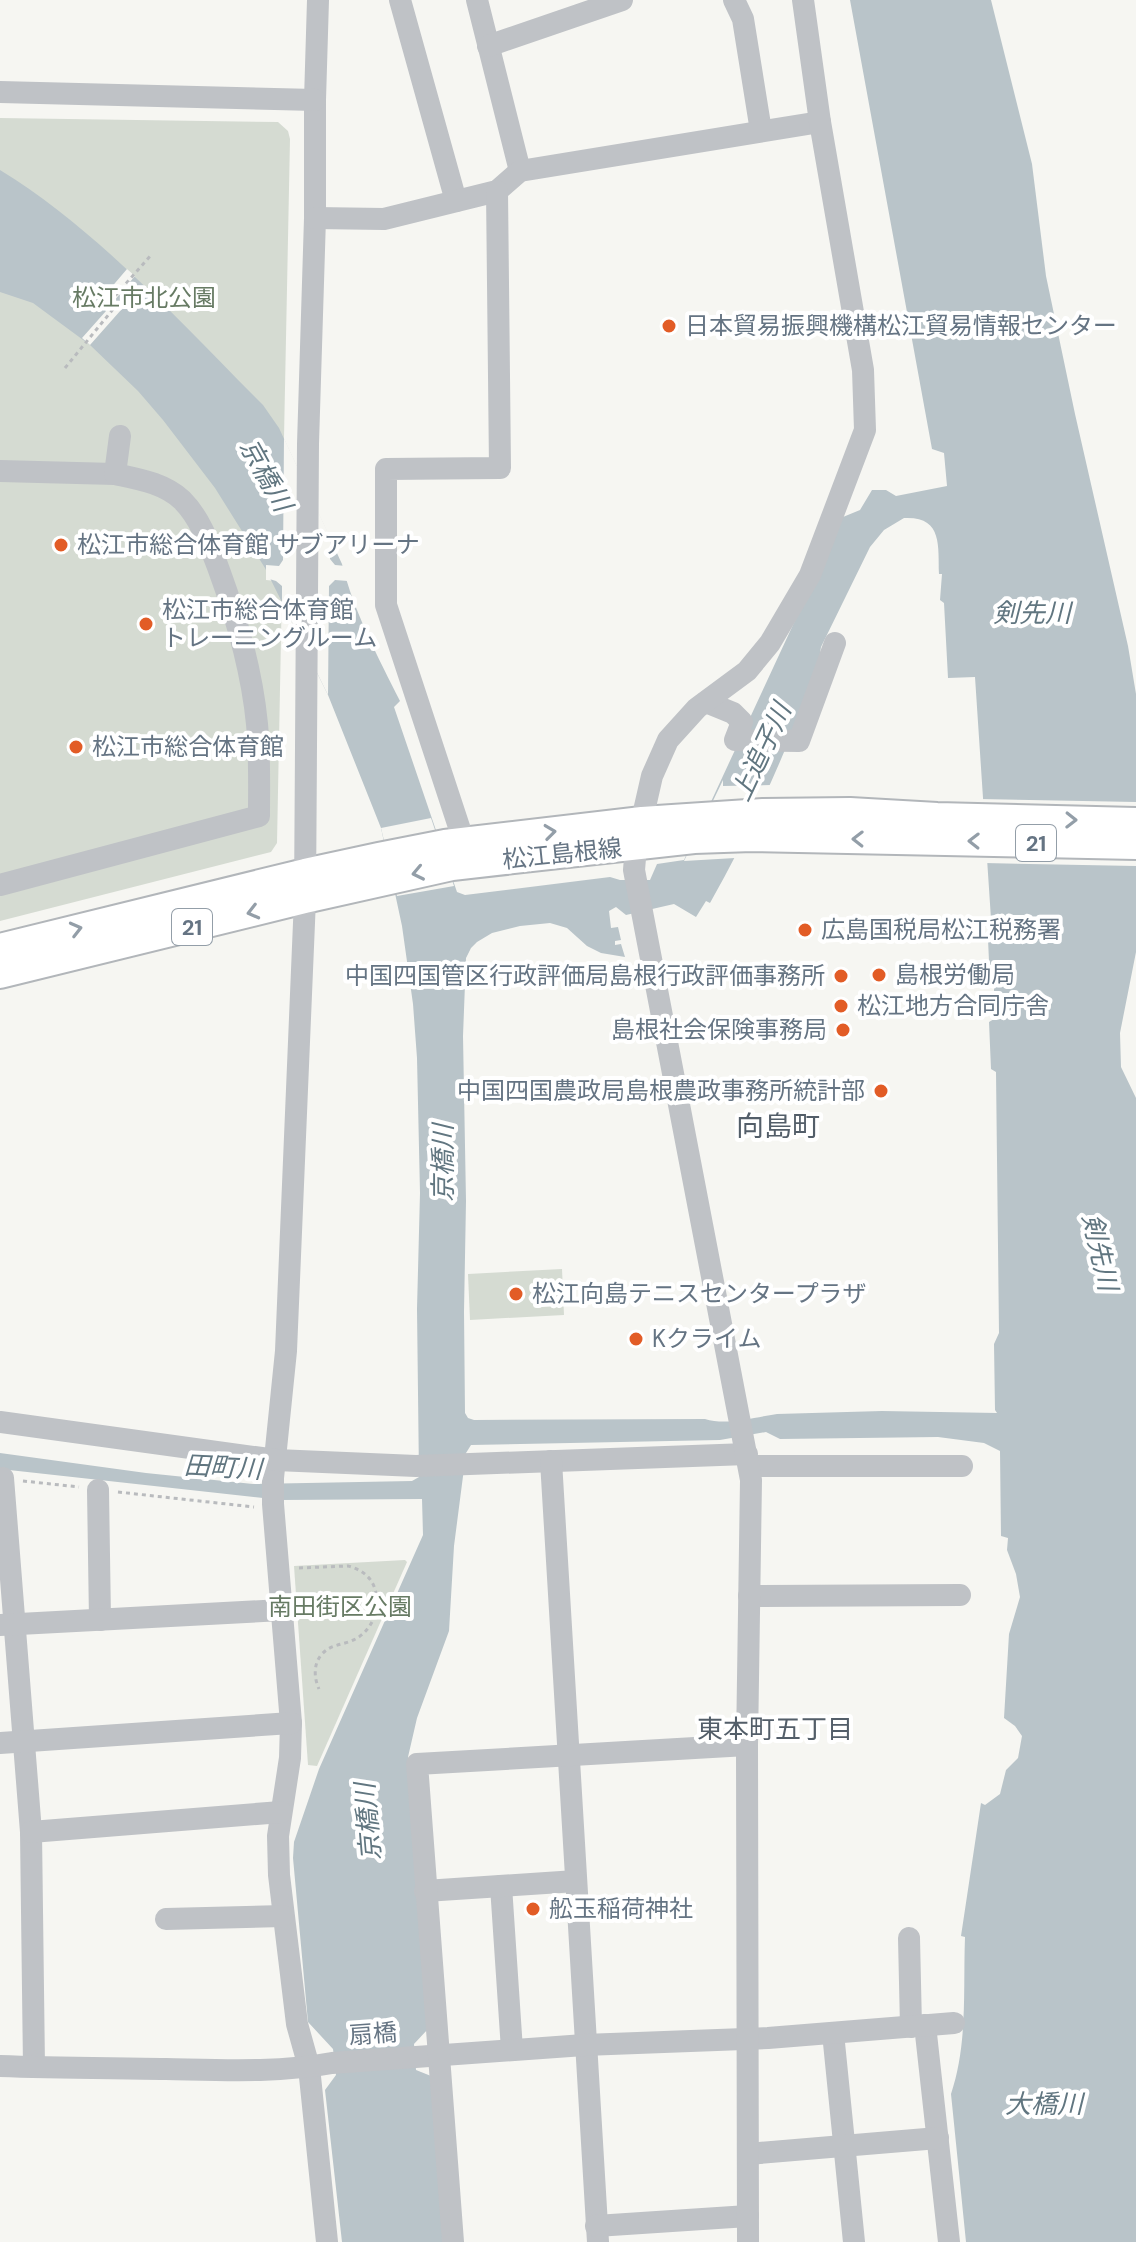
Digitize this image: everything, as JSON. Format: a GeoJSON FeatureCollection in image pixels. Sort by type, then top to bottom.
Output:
{"type":"FeatureCollection","features":[{"type":"Feature","properties":{"kind":"main road","name":"松江島根線"},"geometry":{"type":"LineString","coordinates":[[0,948],[305,886],[454,851],[638,845],[700,827],[757,825],[936,829],[1136,822]]}},
{"type":"Feature","properties":{"kind":"main road","name":"松江島根線"},"geometry":{"type":"LineString","coordinates":[[936,829],[1136,845]]}},
{"type":"Feature","properties":{"kind":"main road","name":"松江島根線"},"geometry":{"type":"LineString","coordinates":[[0,974],[305,886]]}},
{"type":"Feature","properties":{"kind":"street"},"geometry":{"type":"LineString","coordinates":[[318,0],[308,444],[305,886],[286,1351],[273,1505],[291,1723],[290,1758],[278,1836],[279,1875],[297,2024],[309,2067],[327,2242]]}},
{"type":"Feature","properties":{"kind":"street"},"geometry":{"type":"LineString","coordinates":[[400,0],[456,201]]}},
{"type":"Feature","properties":{"kind":"street"},"geometry":{"type":"LineString","coordinates":[[477,0],[520,171]]}},
{"type":"Feature","properties":{"kind":"street"},"geometry":{"type":"LineString","coordinates":[[488,46],[563,10],[622,0]]}},
{"type":"Feature","properties":{"kind":"street"},"geometry":{"type":"LineString","coordinates":[[734,0],[743,19],[761,131]]}},
{"type":"Feature","properties":{"kind":"street"},"geometry":{"type":"LineString","coordinates":[[748,2242],[747,1745],[751,1480],[652,956],[638,845],[652,776],[668,740],[697,708],[747,671],[770,643],[810,575],[865,430],[863,370],[820,122],[803,0]]}},
{"type":"Feature","properties":{"kind":"street"},"geometry":{"type":"LineString","coordinates":[[0,92],[315,100]]}},
{"type":"Feature","properties":{"kind":"street"},"geometry":{"type":"LineString","coordinates":[[315,218],[384,219],[497,191],[520,171],[820,122]]}},
{"type":"Feature","properties":{"kind":"street"},"geometry":{"type":"LineString","coordinates":[[454,851],[386,605],[386,469],[500,468],[497,191]]}},
{"type":"Feature","properties":{"kind":"street"},"geometry":{"type":"LineString","coordinates":[[115,474],[120,436]]}},
{"type":"Feature","properties":{"kind":"street"},"geometry":{"type":"LineString","coordinates":[[0,471],[115,474],[148,481],[169,490],[192,511],[208,540],[231,602],[249,673],[257,725],[259,816],[0,885]]}},
{"type":"Feature","properties":{"kind":"street"},"geometry":{"type":"LineString","coordinates":[[706,702],[733,713],[742,722],[735,740],[799,741],[835,643]]}},
{"type":"Feature","properties":{"kind":"street"},"geometry":{"type":"LineString","coordinates":[[0,1422],[275,1469],[746,1455],[962,1466]]}},
{"type":"Feature","properties":{"kind":"street"},"geometry":{"type":"LineString","coordinates":[[551,1461],[597,2234],[748,2216]]}},
{"type":"Feature","properties":{"kind":"street"},"geometry":{"type":"LineString","coordinates":[[3,1478],[8,1625],[24,1742],[31,1832],[34,2067]]}},
{"type":"Feature","properties":{"kind":"street"},"geometry":{"type":"LineString","coordinates":[[98,1490],[100,1620]]}},
{"type":"Feature","properties":{"kind":"street"},"geometry":{"type":"LineString","coordinates":[[749,1596],[960,1595]]}},
{"type":"Feature","properties":{"kind":"street"},"geometry":{"type":"LineString","coordinates":[[8,1625],[282,1610]]}},
{"type":"Feature","properties":{"kind":"street"},"geometry":{"type":"LineString","coordinates":[[0,1743],[291,1723]]}},
{"type":"Feature","properties":{"kind":"street"},"geometry":{"type":"LineString","coordinates":[[453,2242],[428,2056],[425,1891],[417,1764],[747,1745]]}},
{"type":"Feature","properties":{"kind":"street"},"geometry":{"type":"LineString","coordinates":[[31,1832],[281,1812]]}},
{"type":"Feature","properties":{"kind":"street"},"geometry":{"type":"LineString","coordinates":[[425,1891],[576,1881]]}},
{"type":"Feature","properties":{"kind":"street"},"geometry":{"type":"LineString","coordinates":[[501,1886],[512,2050]]}},
{"type":"Feature","properties":{"kind":"street"},"geometry":{"type":"LineString","coordinates":[[166,1919],[283,1916]]}},
{"type":"Feature","properties":{"kind":"street"},"geometry":{"type":"LineString","coordinates":[[909,1938],[918,2026],[938,2138],[949,2242]]}},
{"type":"Feature","properties":{"kind":"street","name":"扇橋"},"geometry":{"type":"LineString","coordinates":[[0,2066],[204,2070],[309,2067],[584,2045],[833,2033],[954,2023]]}},
{"type":"Feature","properties":{"kind":"street"},"geometry":{"type":"LineString","coordinates":[[833,2033],[854,2242]]}},
{"type":"Feature","properties":{"kind":"street"},"geometry":{"type":"LineString","coordinates":[[748,2154],[938,2138]]}},
{"type":"Feature","properties":{"kind":"path"},"geometry":{"type":"LineString","coordinates":[[65,368],[114,308],[108,304],[151,255]]}},
{"type":"Feature","properties":{"kind":"path"},"geometry":{"type":"LineString","coordinates":[[3,1478],[233,1505],[273,1505]]}},
{"type":"Feature","properties":{"kind":"path"},"geometry":{"type":"LineString","coordinates":[[292,1569],[354,1567],[372,1581],[377,1597],[377,1612],[363,1632],[354,1640],[327,1649],[320,1657],[315,1674],[319,1689]]}},
{"type":"Feature","properties":{"kind":"green space","name":"松江市北公園"},"geometry":{"type":"Polygon","coordinates":[[[0,118],[278,122],[288,131],[290,139],[284,438],[266,565],[266,580],[276,581],[282,586],[277,843],[271,852],[0,921],[0,118]]]}},
{"type":"Feature","properties":{"kind":"green space","name":"松江向島テニスセンタープラザ"},"geometry":{"type":"Polygon","coordinates":[[[562,1269],[564,1315],[470,1320],[468,1274],[562,1269]]]}},
{"type":"Feature","properties":{"kind":"green space","name":"南田街区公園"},"geometry":{"type":"Polygon","coordinates":[[[407,1562],[317,1766],[308,1765],[294,1566],[407,1562]]]}},
{"type":"Feature","properties":{"kind":"water"},"geometry":{"type":"Polygon","coordinates":[[[850,0],[991,0],[1032,164],[1046,276],[1136,694],[1136,952],[1120,1033],[1121,1067],[1136,1098],[1136,2242],[966,2242],[951,2094],[960,2055],[964,2016],[965,1937],[961,1936],[981,1803],[985,1805],[1000,1794],[1006,1770],[1018,1758],[1022,1736],[1004,1718],[1009,1634],[1020,1597],[1007,1550],[1008,1538],[1001,1536],[1000,1451],[984,1443],[938,1437],[780,1439],[766,1432],[720,1440],[471,1445],[466,1453],[454,1546],[449,1631],[417,1718],[408,1757],[428,2029],[414,2044],[416,2070],[431,2076],[443,2242],[342,2242],[325,2090],[336,2075],[333,2049],[308,2022],[294,1842],[319,1769],[423,1535],[422,1499],[281,1500],[0,1469],[0,1453],[253,1484],[412,1481],[419,1477],[417,1058],[402,926],[381,828],[328,695],[265,568],[215,488],[138,391],[90,345],[33,303],[0,292],[0,170],[36,194],[105,249],[263,405],[279,428],[342,564],[367,634],[400,701],[394,707],[457,892],[465,895],[610,877],[650,880],[657,864],[684,860],[843,517],[860,510],[872,490],[886,490],[896,496],[947,486],[944,453],[932,449],[850,0]],[[904,518],[884,530],[870,547],[821,647],[807,697],[755,816],[710,903],[706,901],[696,917],[674,904],[626,915],[616,907],[609,911],[611,928],[618,927],[621,940],[615,941],[615,945],[621,944],[625,957],[601,953],[587,946],[567,928],[550,923],[492,933],[477,942],[466,958],[463,1036],[466,1201],[464,1312],[465,1413],[468,1418],[705,1419],[722,1422],[777,1414],[882,1411],[997,1413],[994,1344],[999,1333],[996,1072],[991,1069],[989,1022],[994,1019],[994,987],[990,984],[988,939],[992,934],[975,677],[948,678],[938,543],[932,527],[917,519],[904,518]]]}},
{"type":"Feature","properties":{"kind":"pier"},"geometry":{"type":"Polygon","coordinates":[[[127,269],[135,276],[113,302],[121,310],[90,345],[82,338],[106,311],[98,303],[127,269]]]}},
{"type":"Feature","properties":{"kind":"pier"},"geometry":{"type":"Polygon","coordinates":[[[284,438],[330,537],[330,559],[335,565],[346,566],[349,575],[348,581],[335,580],[329,586],[328,695],[282,602],[282,586],[266,578],[266,565],[279,566],[283,560],[284,438]]]}},
{"type":"Feature","properties":{"kind":"pier"},"geometry":{"type":"Polygon","coordinates":[[[723,780],[723,786],[771,785],[735,858],[684,861],[723,780]]]}},
{"type":"Feature","properties":{"kind":"pier"},"geometry":{"type":"Polygon","coordinates":[[[979,799],[1136,802],[1136,866],[984,863],[979,799]]]}},
{"type":"Feature","properties":{"kind":"pier"},"geometry":{"type":"Polygon","coordinates":[[[431,818],[454,886],[397,896],[381,828],[431,818]]]}},
{"type":"Feature","properties":{"kind":"place","name":"日本貿易振興機構松江貿易情報センター"},"geometry":{"type":"Point","coordinates":[669,326]}},
{"type":"Feature","properties":{"kind":"place","name":"松江市総合体育館 サブアリーナ"},"geometry":{"type":"Point","coordinates":[61,545]}},
{"type":"Feature","properties":{"kind":"place","name":"松江市総合体育館 トレーニングルーム"},"geometry":{"type":"Point","coordinates":[146,624]}},
{"type":"Feature","properties":{"kind":"place","name":"松江市総合体育館"},"geometry":{"type":"Point","coordinates":[76,747]}},
{"type":"Feature","properties":{"kind":"place","name":"広島国税局松江税務署"},"geometry":{"type":"Point","coordinates":[805,930]}},
{"type":"Feature","properties":{"kind":"place","name":"島根労働局"},"geometry":{"type":"Point","coordinates":[879,975]}},
{"type":"Feature","properties":{"kind":"place","name":"中国四国管区行政評価局島根行政評価事務所"},"geometry":{"type":"Point","coordinates":[841,976]}},
{"type":"Feature","properties":{"kind":"place","name":"松江地方合同庁舎"},"geometry":{"type":"Point","coordinates":[841,1006]}},
{"type":"Feature","properties":{"kind":"place","name":"島根社会保険事務局"},"geometry":{"type":"Point","coordinates":[843,1030]}},
{"type":"Feature","properties":{"kind":"place","name":"中国四国農政局島根農政事務所統計部"},"geometry":{"type":"Point","coordinates":[881,1091]}},
{"type":"Feature","properties":{"kind":"place","name":"松江向島テニスセンタープラザ"},"geometry":{"type":"Point","coordinates":[516,1294]}},
{"type":"Feature","properties":{"kind":"place","name":"Kクライム"},"geometry":{"type":"Point","coordinates":[636,1339]}},
{"type":"Feature","properties":{"kind":"place","name":"舩玉稲荷神社"},"geometry":{"type":"Point","coordinates":[533,1909]}},
{"type":"Feature","properties":{"kind":"district","name":"向島町"},"geometry":{"type":"Point","coordinates":[778,1126]}},
{"type":"Feature","properties":{"kind":"district","name":"東本町五丁目"},"geometry":{"type":"Point","coordinates":[775,1729]}},
{"type":"Feature","properties":{"kind":"water label","name":"京橋川"},"geometry":{"type":"Point","coordinates":[266,475]}},
{"type":"Feature","properties":{"kind":"water label","name":"剣先川"},"geometry":{"type":"Point","coordinates":[1032,613]}},
{"type":"Feature","properties":{"kind":"water label","name":"上追子川"},"geometry":{"type":"Point","coordinates":[761,752]}},
{"type":"Feature","properties":{"kind":"water label","name":"京橋川"},"geometry":{"type":"Point","coordinates":[443,1163]}},
{"type":"Feature","properties":{"kind":"water label","name":"剣先川"},"geometry":{"type":"Point","coordinates":[1100,1252]}},
{"type":"Feature","properties":{"kind":"water label","name":"田町川"},"geometry":{"type":"Point","coordinates":[223,1467]}},
{"type":"Feature","properties":{"kind":"water label","name":"京橋川"},"geometry":{"type":"Point","coordinates":[368,1822]}},
{"type":"Feature","properties":{"kind":"water label","name":"大橋川"},"geometry":{"type":"Point","coordinates":[1044,2104]}}]}
